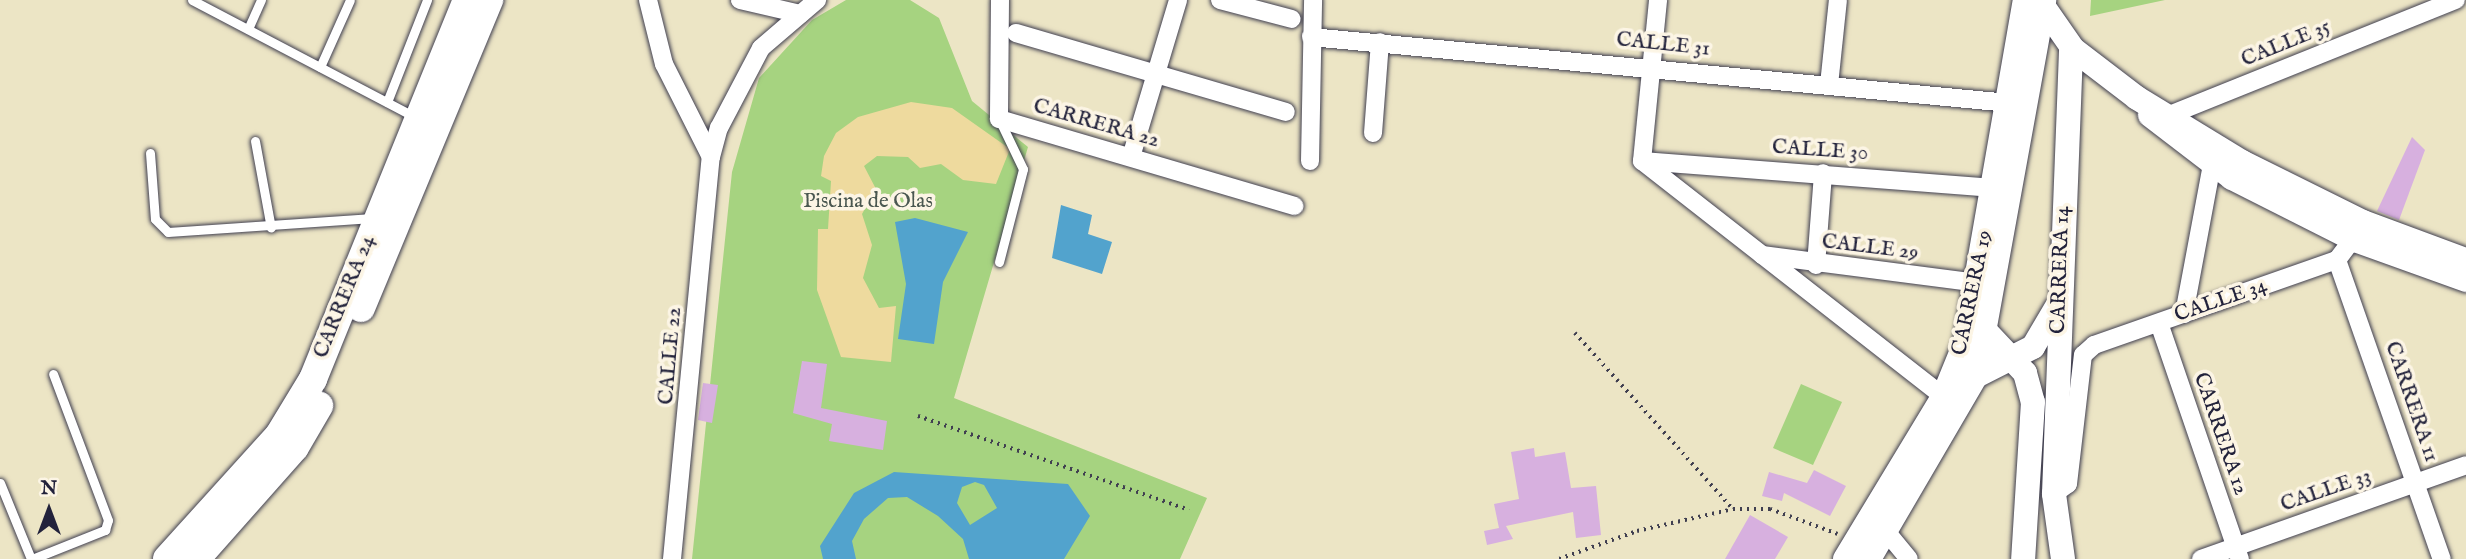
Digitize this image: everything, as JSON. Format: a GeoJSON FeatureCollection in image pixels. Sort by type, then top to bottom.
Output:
{"type":"FeatureCollection","features":[{"type":"Feature","properties":{"kind":"main road","name":"CARRERA 24"},"geometry":{"type":"LineString","coordinates":[[201,556],[295,447],[318,407],[388,216],[426,123],[467,0]]}},
{"type":"Feature","properties":{"kind":"main road","name":"CARRERA 24"},"geometry":{"type":"LineString","coordinates":[[426,123],[489,0]]}},
{"type":"Feature","properties":{"kind":"main road","name":"CARRERA 24"},"geometry":{"type":"LineString","coordinates":[[167,559],[296,410],[388,216]]}},
{"type":"Feature","properties":{"kind":"street"},"geometry":{"type":"LineString","coordinates":[[648,0],[664,64],[711,157]]}},
{"type":"Feature","properties":{"kind":"street"},"geometry":{"type":"LineString","coordinates":[[740,0],[800,14]]}},
{"type":"Feature","properties":{"kind":"street","name":"CALLE 22"},"geometry":{"type":"LineString","coordinates":[[672,559],[711,157],[719,128],[761,48],[817,0]]}},
{"type":"Feature","properties":{"kind":"street","name":"CARRERA 22"},"geometry":{"type":"LineString","coordinates":[[1000,0],[999,119],[1294,206]]}},
{"type":"Feature","properties":{"kind":"street"},"geometry":{"type":"LineString","coordinates":[[1131,157],[1178,0]]}},
{"type":"Feature","properties":{"kind":"street"},"geometry":{"type":"LineString","coordinates":[[1220,0],[1292,19]]}},
{"type":"Feature","properties":{"kind":"street"},"geometry":{"type":"LineString","coordinates":[[1310,161],[1313,0]]}},
{"type":"Feature","properties":{"kind":"street"},"geometry":{"type":"LineString","coordinates":[[1658,0],[1642,160],[1759,255],[1952,403]]}},
{"type":"Feature","properties":{"kind":"street"},"geometry":{"type":"LineString","coordinates":[[1829,85],[1838,0]]}},
{"type":"Feature","properties":{"kind":"street","name":"CARRERA 19"},"geometry":{"type":"LineString","coordinates":[[1952,403],[1979,324],[2026,60],[2025,0]]}},
{"type":"Feature","properties":{"kind":"street"},"geometry":{"type":"LineString","coordinates":[[2037,0],[2044,0],[2071,47],[2137,98],[2161,127],[2359,231],[2466,280]]}},
{"type":"Feature","properties":{"kind":"street","name":"CARRERA 19"},"geometry":{"type":"LineString","coordinates":[[1856,554],[1879,523],[1952,403],[1976,376],[1979,324],[1977,283],[2009,103],[2026,60],[2044,0]]}},
{"type":"Feature","properties":{"kind":"street","name":"CALLE 35"},"geometry":{"type":"LineString","coordinates":[[2172,114],[2456,0]]}},
{"type":"Feature","properties":{"kind":"street"},"geometry":{"type":"LineString","coordinates":[[1016,33],[1286,112]]}},
{"type":"Feature","properties":{"kind":"street","name":"CALLE 31"},"geometry":{"type":"LineString","coordinates":[[1311,37],[1651,67],[2009,103]]}},
{"type":"Feature","properties":{"kind":"street"},"geometry":{"type":"LineString","coordinates":[[1373,133],[1380,42]]}},
{"type":"Feature","properties":{"kind":"street"},"geometry":{"type":"LineString","coordinates":[[2026,60],[2071,47]]}},
{"type":"Feature","properties":{"kind":"street","name":"CARRERA 14"},"geometry":{"type":"LineString","coordinates":[[2063,559],[2054,494],[2059,292],[2071,47]]}},
{"type":"Feature","properties":{"kind":"street"},"geometry":{"type":"LineString","coordinates":[[2137,98],[2172,114],[2213,154]]}},
{"type":"Feature","properties":{"kind":"street"},"geometry":{"type":"LineString","coordinates":[[2184,314],[2213,154]]}},
{"type":"Feature","properties":{"kind":"street","name":"CALLE 30"},"geometry":{"type":"LineString","coordinates":[[1642,160],[1994,188]]}},
{"type":"Feature","properties":{"kind":"street"},"geometry":{"type":"LineString","coordinates":[[1816,265],[1824,173]]}},
{"type":"Feature","properties":{"kind":"street"},"geometry":{"type":"LineString","coordinates":[[2359,231],[2466,260]]}},
{"type":"Feature","properties":{"kind":"street","name":"CALLE 34"},"geometry":{"type":"LineString","coordinates":[[2083,355],[2094,345],[2337,260],[2359,231]]}},
{"type":"Feature","properties":{"kind":"street","name":"CALLE 29"},"geometry":{"type":"LineString","coordinates":[[1759,255],[1816,265],[1977,283]]}},
{"type":"Feature","properties":{"kind":"street","name":"CARRERA 11"},"geometry":{"type":"LineString","coordinates":[[2337,260],[2442,559]]}},
{"type":"Feature","properties":{"kind":"street"},"geometry":{"type":"LineString","coordinates":[[1976,376],[2016,361],[2046,331],[2059,292]]}},
{"type":"Feature","properties":{"kind":"street","name":"CARRERA 12"},"geometry":{"type":"LineString","coordinates":[[2159,323],[2237,553]]}},
{"type":"Feature","properties":{"kind":"street"},"geometry":{"type":"LineString","coordinates":[[1979,324],[2016,361],[2033,402],[2023,559]]}},
{"type":"Feature","properties":{"kind":"street","name":"CARRERA 14"},"geometry":{"type":"LineString","coordinates":[[2054,494],[2068,484],[2083,355]]}},
{"type":"Feature","properties":{"kind":"street","name":"CALLE 33"},"geometry":{"type":"LineString","coordinates":[[2201,559],[2237,553],[2466,465]]}},
{"type":"Feature","properties":{"kind":"street"},"geometry":{"type":"LineString","coordinates":[[1879,523],[1909,559]]}},
{"type":"Feature","properties":{"kind":"lane"},"geometry":{"type":"LineString","coordinates":[[192,0],[426,123]]}},
{"type":"Feature","properties":{"kind":"lane"},"geometry":{"type":"LineString","coordinates":[[248,29],[261,0]]}},
{"type":"Feature","properties":{"kind":"lane"},"geometry":{"type":"LineString","coordinates":[[320,67],[350,0]]}},
{"type":"Feature","properties":{"kind":"lane"},"geometry":{"type":"LineString","coordinates":[[387,102],[428,0]]}},
{"type":"Feature","properties":{"kind":"lane"},"geometry":{"type":"LineString","coordinates":[[999,119],[1023,169],[999,262]]}},
{"type":"Feature","properties":{"kind":"lane"},"geometry":{"type":"LineString","coordinates":[[255,141],[271,228]]}},
{"type":"Feature","properties":{"kind":"lane"},"geometry":{"type":"LineString","coordinates":[[150,153],[155,219],[162,230],[271,228],[388,216]]}},
{"type":"Feature","properties":{"kind":"lane"},"geometry":{"type":"LineString","coordinates":[[0,483],[32,559],[105,530],[108,520],[53,374]]}},
{"type":"Feature","properties":{"kind":"path"},"geometry":{"type":"LineString","coordinates":[[1575,333],[1733,509]]}},
{"type":"Feature","properties":{"kind":"path"},"geometry":{"type":"LineString","coordinates":[[918,416],[1188,510]]}},
{"type":"Feature","properties":{"kind":"path"},"geometry":{"type":"LineString","coordinates":[[1559,559],[1637,531],[1733,509],[1770,509],[1856,554]]}},
{"type":"Feature","properties":{"kind":"green space","name":"Piscina de Olas"},"geometry":{"type":"Polygon","coordinates":[[[846,0],[910,0],[939,18],[972,101],[1028,147],[954,398],[1207,498],[1180,559],[692,559],[732,172],[759,78],[812,20],[846,0]]]}},
{"type":"Feature","properties":{"kind":"green space"},"geometry":{"type":"Polygon","coordinates":[[[2091,0],[2165,0],[2090,16],[2091,0]]]}},
{"type":"Feature","properties":{"kind":"green space"},"geometry":{"type":"Polygon","coordinates":[[[1801,384],[1842,402],[1813,465],[1773,448],[1801,384]]]}},
{"type":"Feature","properties":{"kind":"sand"},"geometry":{"type":"Polygon","coordinates":[[[911,102],[952,108],[1010,149],[996,184],[963,180],[941,164],[920,168],[908,157],[877,156],[864,166],[876,189],[862,214],[872,245],[863,278],[879,308],[896,306],[891,362],[841,357],[817,290],[818,229],[828,229],[831,181],[821,176],[824,156],[836,133],[858,117],[911,102]]]}},
{"type":"Feature","properties":{"kind":"water"},"geometry":{"type":"Polygon","coordinates":[[[1061,205],[1092,215],[1088,234],[1112,242],[1102,274],[1052,258],[1061,205]]]}},
{"type":"Feature","properties":{"kind":"water"},"geometry":{"type":"Polygon","coordinates":[[[915,218],[968,232],[943,282],[934,344],[898,339],[906,284],[895,222],[915,218]]]}},
{"type":"Feature","properties":{"kind":"water"},"geometry":{"type":"Polygon","coordinates":[[[894,472],[1068,484],[1090,516],[1064,559],[969,559],[963,539],[938,516],[907,497],[888,498],[864,519],[852,541],[856,559],[823,559],[820,546],[854,493],[894,472]],[[975,482],[962,487],[957,503],[970,525],[997,508],[984,485],[975,482]]]}},
{"type":"Feature","properties":{"kind":"building"},"geometry":{"type":"Polygon","coordinates":[[[2412,137],[2425,150],[2399,220],[2377,211],[2412,137]]]}},
{"type":"Feature","properties":{"kind":"building"},"geometry":{"type":"Polygon","coordinates":[[[802,361],[827,364],[821,408],[887,421],[883,450],[829,441],[832,424],[793,413],[802,361]]]}},
{"type":"Feature","properties":{"kind":"building"},"geometry":{"type":"Polygon","coordinates":[[[703,383],[718,385],[712,423],[698,420],[703,383]]]}},
{"type":"Feature","properties":{"kind":"building"},"geometry":{"type":"Polygon","coordinates":[[[1534,448],[1535,457],[1565,452],[1571,488],[1596,486],[1601,535],[1576,538],[1573,512],[1506,526],[1513,539],[1487,545],[1484,531],[1499,528],[1494,504],[1519,499],[1511,452],[1534,448]]]}},
{"type":"Feature","properties":{"kind":"building"},"geometry":{"type":"Polygon","coordinates":[[[1814,470],[1846,486],[1830,516],[1784,493],[1782,501],[1762,496],[1769,472],[1807,483],[1814,470]]]}},
{"type":"Feature","properties":{"kind":"building"},"geometry":{"type":"Polygon","coordinates":[[[1750,515],[1788,537],[1775,559],[1725,559],[1750,515]]]}}]}
